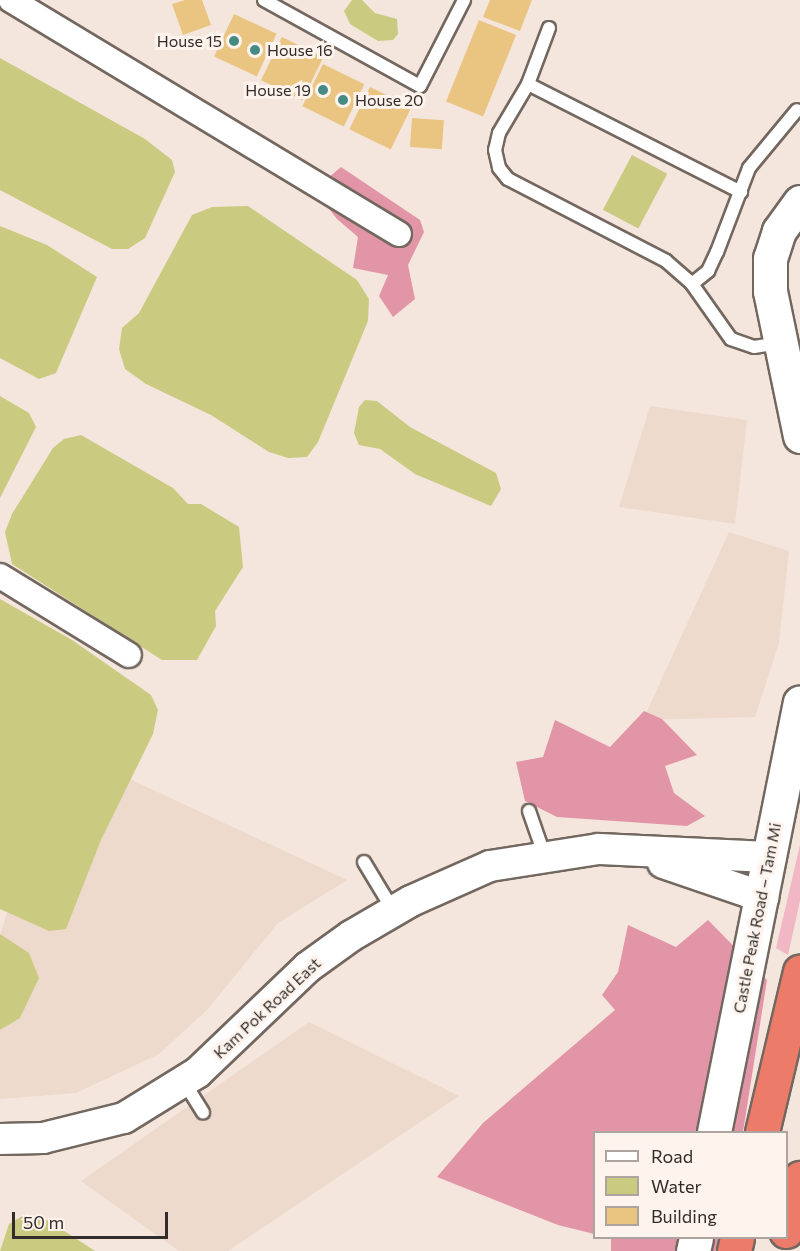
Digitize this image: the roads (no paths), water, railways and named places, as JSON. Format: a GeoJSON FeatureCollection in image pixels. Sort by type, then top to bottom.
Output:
{"type":"FeatureCollection","features":[{"type":"Feature","properties":{"kind":"highway"},"geometry":{"type":"LineString","coordinates":[[762,1131],[800,971]]}},
{"type":"Feature","properties":{"kind":"highway"},"geometry":{"type":"LineString","coordinates":[[788,1223],[800,1178]]}},
{"type":"Feature","properties":{"kind":"main road"},"geometry":{"type":"LineString","coordinates":[[800,202],[779,231],[770,258],[770,291],[800,436]]}},
{"type":"Feature","properties":{"kind":"main road","name":"Castle Peak Road – Tam Mi"},"geometry":{"type":"LineString","coordinates":[[714,1131],[763,897],[800,703]]}},
{"type":"Feature","properties":{"kind":"street"},"geometry":{"type":"LineString","coordinates":[[11,0],[399,234]]}},
{"type":"Feature","properties":{"kind":"street"},"geometry":{"type":"LineString","coordinates":[[0,576],[129,655]]}},
{"type":"Feature","properties":{"kind":"street","name":"Kam Pok Road East"},"geometry":{"type":"LineString","coordinates":[[0,1139],[43,1138],[124,1118],[184,1082],[308,967],[393,911],[490,866],[554,853],[639,849],[769,857]]}},
{"type":"Feature","properties":{"kind":"street","name":"Kam Pok Road East"},"geometry":{"type":"LineString","coordinates":[[554,853],[657,862],[763,897]]}},
{"type":"Feature","properties":{"kind":"lane"},"geometry":{"type":"LineString","coordinates":[[264,0],[420,86],[461,1]]}},
{"type":"Feature","properties":{"kind":"lane"},"geometry":{"type":"LineString","coordinates":[[549,28],[528,84],[499,133],[495,150],[499,168],[508,179],[637,243],[692,284],[731,339],[754,347],[781,342]]}},
{"type":"Feature","properties":{"kind":"lane"},"geometry":{"type":"LineString","coordinates":[[528,84],[741,192]]}},
{"type":"Feature","properties":{"kind":"lane"},"geometry":{"type":"LineString","coordinates":[[692,284],[708,272],[761,149],[797,110]]}},
{"type":"Feature","properties":{"kind":"lane"},"geometry":{"type":"LineString","coordinates":[[529,811],[554,853]]}},
{"type":"Feature","properties":{"kind":"lane"},"geometry":{"type":"LineString","coordinates":[[364,862],[393,911]]}},
{"type":"Feature","properties":{"kind":"lane"},"geometry":{"type":"LineString","coordinates":[[184,1082],[203,1113]]}},
{"type":"Feature","properties":{"kind":"water"},"geometry":{"type":"Polygon","coordinates":[[[352,0],[362,0],[375,13],[397,19],[398,34],[393,40],[378,41],[350,24],[344,11],[352,0]]]}},
{"type":"Feature","properties":{"kind":"water"},"geometry":{"type":"Polygon","coordinates":[[[0,58],[145,139],[172,160],[175,172],[145,238],[128,249],[112,249],[0,190],[0,58]]]}},
{"type":"Feature","properties":{"kind":"water"},"geometry":{"type":"Polygon","coordinates":[[[632,155],[667,174],[638,229],[603,210],[632,155]]]}},
{"type":"Feature","properties":{"kind":"water"},"geometry":{"type":"Polygon","coordinates":[[[248,206],[357,280],[369,299],[368,321],[318,442],[307,457],[288,458],[269,452],[211,415],[146,384],[125,369],[119,349],[122,328],[139,313],[192,215],[212,207],[248,206]]]}},
{"type":"Feature","properties":{"kind":"water"},"geometry":{"type":"Polygon","coordinates":[[[0,226],[47,245],[97,277],[56,373],[39,379],[0,358],[0,226]]]}},
{"type":"Feature","properties":{"kind":"water"},"geometry":{"type":"Polygon","coordinates":[[[0,396],[29,413],[36,427],[0,498],[0,396]]]}},
{"type":"Feature","properties":{"kind":"water"},"geometry":{"type":"Polygon","coordinates":[[[365,400],[377,401],[410,427],[496,473],[501,489],[491,506],[415,474],[380,449],[359,445],[354,433],[359,407],[365,400]]]}},
{"type":"Feature","properties":{"kind":"water"},"geometry":{"type":"Polygon","coordinates":[[[81,435],[173,488],[188,504],[201,504],[239,527],[243,567],[215,611],[216,626],[197,660],[162,660],[12,564],[5,532],[12,514],[53,448],[64,439],[81,435]]]}},
{"type":"Feature","properties":{"kind":"water"},"geometry":{"type":"Polygon","coordinates":[[[0,599],[72,640],[151,695],[158,710],[153,734],[101,840],[66,929],[49,931],[0,909],[0,599]]]}},
{"type":"Feature","properties":{"kind":"water"},"geometry":{"type":"Polygon","coordinates":[[[0,934],[29,953],[39,978],[20,1018],[0,1030],[0,934]]]}},
{"type":"Feature","properties":{"kind":"water"},"geometry":{"type":"Polygon","coordinates":[[[24,1215],[49,1221],[95,1251],[0,1251],[9,1224],[24,1215]]]}},
{"type":"Feature","properties":{"kind":"place","name":"House 15"},"geometry":{"type":"Point","coordinates":[234,41]}},
{"type":"Feature","properties":{"kind":"place","name":"House 16"},"geometry":{"type":"Point","coordinates":[255,50]}},
{"type":"Feature","properties":{"kind":"place","name":"House 19"},"geometry":{"type":"Point","coordinates":[323,90]}},
{"type":"Feature","properties":{"kind":"place","name":"House 20"},"geometry":{"type":"Point","coordinates":[343,100]}}]}
